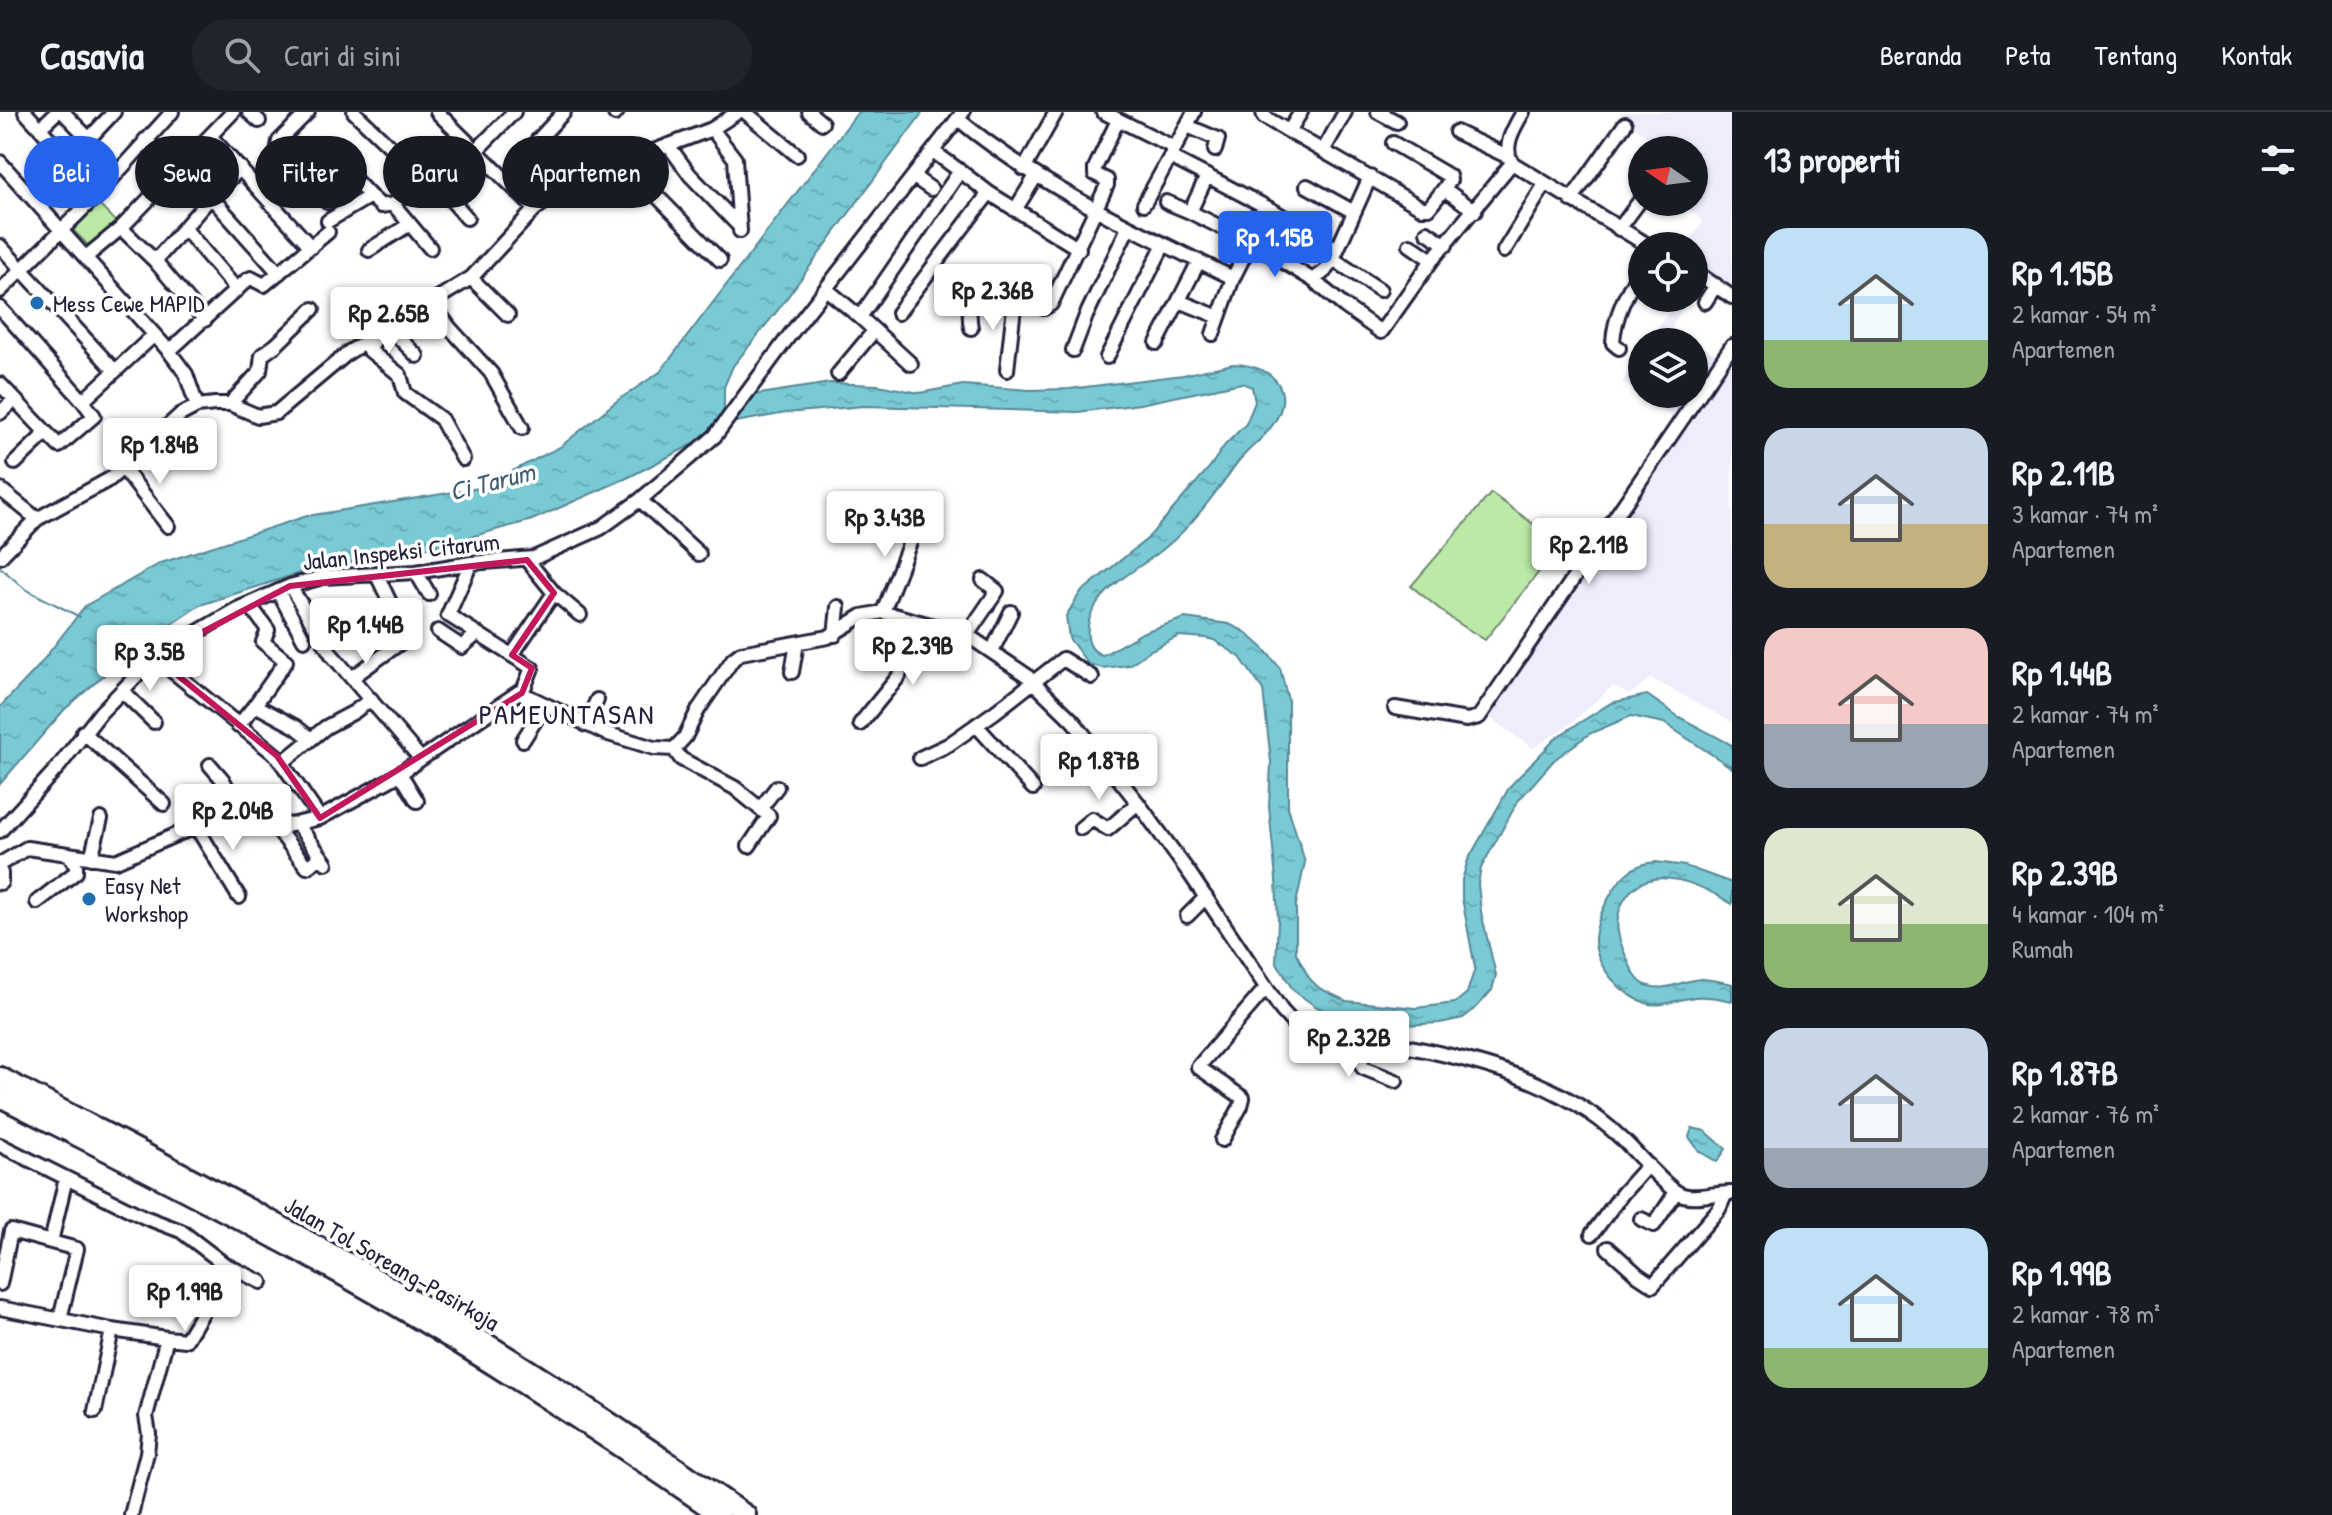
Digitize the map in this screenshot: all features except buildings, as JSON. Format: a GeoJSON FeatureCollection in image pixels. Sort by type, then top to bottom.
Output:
{"type":"FeatureCollection","features":[{"type":"Feature","properties":{"kind":"highway","name":"Jalan Tol Soreang–Pasirkoja"},"geometry":{"type":"LineString","coordinates":[[0,1077],[307,1239],[410,1299],[561,1390],[746,1515]]}},
{"type":"Feature","properties":{"kind":"highway","name":"Jalan Tol Soreang–Pasirkoja"},"geometry":{"type":"LineString","coordinates":[[0,1097],[210,1205],[392,1304],[581,1420],[720,1515]]}},
{"type":"Feature","properties":{"kind":"street"},"geometry":{"type":"LineString","coordinates":[[25,112],[47,136]]}},
{"type":"Feature","properties":{"kind":"street"},"geometry":{"type":"LineString","coordinates":[[40,128],[57,112]]}},
{"type":"Feature","properties":{"kind":"street"},"geometry":{"type":"LineString","coordinates":[[63,112],[86,136]]}},
{"type":"Feature","properties":{"kind":"street"},"geometry":{"type":"LineString","coordinates":[[92,136],[114,112]]}},
{"type":"Feature","properties":{"kind":"street"},"geometry":{"type":"LineString","coordinates":[[149,136],[171,112]]}},
{"type":"Feature","properties":{"kind":"street"},"geometry":{"type":"LineString","coordinates":[[210,136],[233,112]]}},
{"type":"Feature","properties":{"kind":"street"},"geometry":{"type":"LineString","coordinates":[[285,136],[308,112]]}},
{"type":"Feature","properties":{"kind":"street"},"geometry":{"type":"LineString","coordinates":[[354,112],[384,136]]}},
{"type":"Feature","properties":{"kind":"street"},"geometry":{"type":"LineString","coordinates":[[437,112],[460,136]]}},
{"type":"Feature","properties":{"kind":"street"},"geometry":{"type":"LineString","coordinates":[[486,141],[514,112]]}},
{"type":"Feature","properties":{"kind":"street"},"geometry":{"type":"LineString","coordinates":[[542,136],[564,112]]}},
{"type":"Feature","properties":{"kind":"street"},"geometry":{"type":"LineString","coordinates":[[669,145],[712,129],[738,112]]}},
{"type":"Feature","properties":{"kind":"street"},"geometry":{"type":"LineString","coordinates":[[745,112],[797,155]]}},
{"type":"Feature","properties":{"kind":"street"},"geometry":{"type":"LineString","coordinates":[[809,112],[822,123]]}},
{"type":"Feature","properties":{"kind":"street"},"geometry":{"type":"LineString","coordinates":[[1024,169],[1056,112]]}},
{"type":"Feature","properties":{"kind":"street"},"geometry":{"type":"LineString","coordinates":[[1103,112],[1173,152],[1207,176],[1272,210],[1380,290]]}},
{"type":"Feature","properties":{"kind":"street"},"geometry":{"type":"LineString","coordinates":[[1144,204],[1194,112]]}},
{"type":"Feature","properties":{"kind":"street"},"geometry":{"type":"LineString","coordinates":[[1263,112],[1264,117],[1422,208],[1429,208],[1450,180],[1449,176],[1393,143]]}},
{"type":"Feature","properties":{"kind":"street"},"geometry":{"type":"LineString","coordinates":[[1289,131],[1301,112]]}},
{"type":"Feature","properties":{"kind":"street"},"geometry":{"type":"LineString","coordinates":[[1323,151],[1345,112]]}},
{"type":"Feature","properties":{"kind":"street"},"geometry":{"type":"LineString","coordinates":[[1378,112],[1397,122]]}},
{"type":"Feature","properties":{"kind":"street"},"geometry":{"type":"LineString","coordinates":[[1166,202],[1251,242],[1313,280],[1381,332],[1432,260],[1475,211],[1511,160],[1509,139],[1523,112]]}},
{"type":"Feature","properties":{"kind":"street"},"geometry":{"type":"LineString","coordinates":[[960,115],[1024,169],[1128,228],[1233,278]]}},
{"type":"Feature","properties":{"kind":"street","name":"Jalan Inspeksi Citarum"},"geometry":{"type":"LineString","coordinates":[[0,831],[59,766],[83,732],[155,657],[249,604],[284,588],[323,577],[416,572],[471,563],[527,560],[601,528],[640,500],[719,432],[960,115]]}},
{"type":"Feature","properties":{"kind":"street"},"geometry":{"type":"LineString","coordinates":[[971,328],[968,311],[985,288],[1048,308],[1079,249],[1108,183],[1095,174],[1095,168],[1118,120]]}},
{"type":"Feature","properties":{"kind":"street"},"geometry":{"type":"LineString","coordinates":[[1571,200],[1625,124]]}},
{"type":"Feature","properties":{"kind":"street"},"geometry":{"type":"LineString","coordinates":[[1187,126],[1218,139],[1215,150]]}},
{"type":"Feature","properties":{"kind":"street"},"geometry":{"type":"LineString","coordinates":[[669,146],[690,175],[740,228],[735,159],[712,129]]}},
{"type":"Feature","properties":{"kind":"street"},"geometry":{"type":"LineString","coordinates":[[1456,132],[1511,160],[1628,234]]}},
{"type":"Feature","properties":{"kind":"street"},"geometry":{"type":"LineString","coordinates":[[119,170],[135,152]]}},
{"type":"Feature","properties":{"kind":"street"},"geometry":{"type":"LineString","coordinates":[[934,152],[989,193],[1079,249]]}},
{"type":"Feature","properties":{"kind":"street"},"geometry":{"type":"LineString","coordinates":[[0,162],[169,351],[186,374],[197,406]]}},
{"type":"Feature","properties":{"kind":"street"},"geometry":{"type":"LineString","coordinates":[[0,557],[37,519],[95,488],[123,468],[180,415],[197,406],[230,404],[258,416],[276,413],[349,352],[471,278],[535,209],[486,162]]}},
{"type":"Feature","properties":{"kind":"street"},"geometry":{"type":"LineString","coordinates":[[241,168],[311,247]]}},
{"type":"Feature","properties":{"kind":"street"},"geometry":{"type":"LineString","coordinates":[[860,317],[960,171]]}},
{"type":"Feature","properties":{"kind":"street"},"geometry":{"type":"LineString","coordinates":[[1015,210],[1036,176]]}},
{"type":"Feature","properties":{"kind":"street"},"geometry":{"type":"LineString","coordinates":[[1190,212],[1207,176]]}},
{"type":"Feature","properties":{"kind":"street"},"geometry":{"type":"LineString","coordinates":[[914,177],[931,189]]}},
{"type":"Feature","properties":{"kind":"street"},"geometry":{"type":"LineString","coordinates":[[1313,280],[1325,271],[1335,254],[1370,177]]}},
{"type":"Feature","properties":{"kind":"street"},"geometry":{"type":"LineString","coordinates":[[1504,251],[1545,184]]}},
{"type":"Feature","properties":{"kind":"street"},"geometry":{"type":"LineString","coordinates":[[1307,186],[1354,212]]}},
{"type":"Feature","properties":{"kind":"street"},"geometry":{"type":"LineString","coordinates":[[1444,189],[1475,211]]}},
{"type":"Feature","properties":{"kind":"street"},"geometry":{"type":"LineString","coordinates":[[367,193],[383,206]]}},
{"type":"Feature","properties":{"kind":"street"},"geometry":{"type":"LineString","coordinates":[[898,313],[936,253],[989,193]]}},
{"type":"Feature","properties":{"kind":"street"},"geometry":{"type":"LineString","coordinates":[[169,351],[251,278],[264,285],[311,247],[328,226],[370,196]]}},
{"type":"Feature","properties":{"kind":"street"},"geometry":{"type":"LineString","coordinates":[[0,291],[84,208]]}},
{"type":"Feature","properties":{"kind":"street"},"geometry":{"type":"LineString","coordinates":[[86,257],[141,208]]}},
{"type":"Feature","properties":{"kind":"street"},"geometry":{"type":"LineString","coordinates":[[155,261],[202,208]]}},
{"type":"Feature","properties":{"kind":"street"},"geometry":{"type":"LineString","coordinates":[[221,208],[279,273]]}},
{"type":"Feature","properties":{"kind":"street"},"geometry":{"type":"LineString","coordinates":[[396,208],[430,248]]}},
{"type":"Feature","properties":{"kind":"street"},"geometry":{"type":"LineString","coordinates":[[459,208],[467,218]]}},
{"type":"Feature","properties":{"kind":"street"},"geometry":{"type":"LineString","coordinates":[[669,208],[720,260]]}},
{"type":"Feature","properties":{"kind":"street"},"geometry":{"type":"LineString","coordinates":[[1619,229],[1629,216]]}},
{"type":"Feature","properties":{"kind":"street"},"geometry":{"type":"LineString","coordinates":[[369,250],[410,224]]}},
{"type":"Feature","properties":{"kind":"street"},"geometry":{"type":"LineString","coordinates":[[121,228],[155,261],[205,320]]}},
{"type":"Feature","properties":{"kind":"street"},"geometry":{"type":"LineString","coordinates":[[1073,350],[1128,228]]}},
{"type":"Feature","properties":{"kind":"street"},"geometry":{"type":"LineString","coordinates":[[185,229],[237,290]]}},
{"type":"Feature","properties":{"kind":"street"},"geometry":{"type":"LineString","coordinates":[[1427,232],[1446,245]]}},
{"type":"Feature","properties":{"kind":"street"},"geometry":{"type":"LineString","coordinates":[[1213,334],[1233,278],[1251,242]]}},
{"type":"Feature","properties":{"kind":"street"},"geometry":{"type":"LineString","coordinates":[[1410,245],[1432,260]]}},
{"type":"Feature","properties":{"kind":"street"},"geometry":{"type":"LineString","coordinates":[[0,246],[115,371]]}},
{"type":"Feature","properties":{"kind":"street"},"geometry":{"type":"LineString","coordinates":[[1107,357],[1163,246]]}},
{"type":"Feature","properties":{"kind":"street"},"geometry":{"type":"LineString","coordinates":[[1157,343],[1199,261]]}},
{"type":"Feature","properties":{"kind":"street"},"geometry":{"type":"LineString","coordinates":[[471,278],[508,315]]}},
{"type":"Feature","properties":{"kind":"street"},"geometry":{"type":"LineString","coordinates":[[1708,280],[1732,297]]}},
{"type":"Feature","properties":{"kind":"street"},"geometry":{"type":"LineString","coordinates":[[1708,297],[1716,285]]}},
{"type":"Feature","properties":{"kind":"street"},"geometry":{"type":"LineString","coordinates":[[826,289],[911,364]]}},
{"type":"Feature","properties":{"kind":"street"},"geometry":{"type":"LineString","coordinates":[[1619,348],[1613,343],[1614,331],[1628,290]]}},
{"type":"Feature","properties":{"kind":"street"},"geometry":{"type":"LineString","coordinates":[[1007,370],[1015,298]]}},
{"type":"Feature","properties":{"kind":"street"},"geometry":{"type":"LineString","coordinates":[[1179,301],[1219,317]]}},
{"type":"Feature","properties":{"kind":"street"},"geometry":{"type":"LineString","coordinates":[[432,303],[449,327],[491,373],[522,428]]}},
{"type":"Feature","properties":{"kind":"street"},"geometry":{"type":"LineString","coordinates":[[0,308],[94,416],[63,445],[56,445],[0,384]]}},
{"type":"Feature","properties":{"kind":"street"},"geometry":{"type":"LineString","coordinates":[[230,404],[260,371],[262,355],[313,309]]}},
{"type":"Feature","properties":{"kind":"street"},"geometry":{"type":"LineString","coordinates":[[383,331],[417,356]]}},
{"type":"Feature","properties":{"kind":"street"},"geometry":{"type":"LineString","coordinates":[[383,331],[369,350],[400,375],[405,393],[441,419],[463,459]]}},
{"type":"Feature","properties":{"kind":"street"},"geometry":{"type":"LineString","coordinates":[[838,374],[874,331]]}},
{"type":"Feature","properties":{"kind":"street"},"geometry":{"type":"LineString","coordinates":[[83,401],[154,335]]}},
{"type":"Feature","properties":{"kind":"street"},"geometry":{"type":"LineString","coordinates":[[1395,708],[1467,720],[1479,717],[1732,346]]}},
{"type":"Feature","properties":{"kind":"street"},"geometry":{"type":"LineString","coordinates":[[0,413],[14,400]]}},
{"type":"Feature","properties":{"kind":"street"},"geometry":{"type":"LineString","coordinates":[[15,463],[46,433]]}},
{"type":"Feature","properties":{"kind":"street"},"geometry":{"type":"LineString","coordinates":[[123,468],[168,526]]}},
{"type":"Feature","properties":{"kind":"street"},"geometry":{"type":"LineString","coordinates":[[0,489],[37,519]]}},
{"type":"Feature","properties":{"kind":"street"},"geometry":{"type":"LineString","coordinates":[[640,500],[699,554]]}},
{"type":"Feature","properties":{"kind":"street"},"geometry":{"type":"LineString","coordinates":[[883,612],[919,519]]}},
{"type":"Feature","properties":{"kind":"street"},"geometry":{"type":"LineString","coordinates":[[527,560],[554,593],[580,615]]}},
{"type":"Feature","properties":{"kind":"street"},"geometry":{"type":"LineString","coordinates":[[471,563],[448,615],[532,668],[522,693]]}},
{"type":"Feature","properties":{"kind":"street"},"geometry":{"type":"LineString","coordinates":[[416,572],[429,594]]}},
{"type":"Feature","properties":{"kind":"street"},"geometry":{"type":"LineString","coordinates":[[353,677],[407,639],[376,573]]}},
{"type":"Feature","properties":{"kind":"street"},"geometry":{"type":"LineString","coordinates":[[967,635],[997,591],[983,580]]}},
{"type":"Feature","properties":{"kind":"street"},"geometry":{"type":"LineString","coordinates":[[284,588],[304,640]]}},
{"type":"Feature","properties":{"kind":"street"},"geometry":{"type":"LineString","coordinates":[[284,588],[319,636],[421,759]]}},
{"type":"Feature","properties":{"kind":"street"},"geometry":{"type":"LineString","coordinates":[[512,655],[554,593]]}},
{"type":"Feature","properties":{"kind":"street"},"geometry":{"type":"LineString","coordinates":[[238,726],[286,661],[263,642],[268,630],[249,604]]}},
{"type":"Feature","properties":{"kind":"street"},"geometry":{"type":"LineString","coordinates":[[835,635],[838,607]]}},
{"type":"Feature","properties":{"kind":"street"},"geometry":{"type":"LineString","coordinates":[[674,749],[685,737],[698,710],[736,655],[835,635],[857,619],[883,612],[967,635],[1035,683],[1073,721],[1138,803],[1206,897],[1282,1011],[1306,1033],[1366,1039],[1493,1068],[1533,1082],[1562,1095],[1595,1117],[1617,1134],[1676,1192],[1691,1196],[1729,1193]]}},
{"type":"Feature","properties":{"kind":"street"},"geometry":{"type":"LineString","coordinates":[[992,651],[1011,612]]}},
{"type":"Feature","properties":{"kind":"street"},"geometry":{"type":"LineString","coordinates":[[860,724],[899,676],[920,622]]}},
{"type":"Feature","properties":{"kind":"street"},"geometry":{"type":"LineString","coordinates":[[438,631],[462,647],[477,634]]}},
{"type":"Feature","properties":{"kind":"street"},"geometry":{"type":"LineString","coordinates":[[792,672],[797,643]]}},
{"type":"Feature","properties":{"kind":"street"},"geometry":{"type":"LineString","coordinates":[[155,657],[283,762],[320,818]]}},
{"type":"Feature","properties":{"kind":"street"},"geometry":{"type":"LineString","coordinates":[[920,758],[948,745],[1035,683],[1063,659],[1092,677]]}},
{"type":"Feature","properties":{"kind":"street"},"geometry":{"type":"LineString","coordinates":[[122,691],[154,722]]}},
{"type":"Feature","properties":{"kind":"street"},"geometry":{"type":"LineString","coordinates":[[2,871],[27,848],[116,861],[216,821],[243,817],[292,824],[320,818],[400,773],[478,722],[508,698],[522,693],[586,725],[654,748],[674,749]]}},
{"type":"Feature","properties":{"kind":"street"},"geometry":{"type":"LineString","coordinates":[[283,762],[311,739],[371,699]]}},
{"type":"Feature","properties":{"kind":"street"},"geometry":{"type":"LineString","coordinates":[[586,725],[597,700]]}},
{"type":"Feature","properties":{"kind":"street"},"geometry":{"type":"LineString","coordinates":[[255,705],[296,727],[311,739]]}},
{"type":"Feature","properties":{"kind":"street"},"geometry":{"type":"LineString","coordinates":[[523,740],[545,705]]}},
{"type":"Feature","properties":{"kind":"street"},"geometry":{"type":"LineString","coordinates":[[976,725],[1033,788]]}},
{"type":"Feature","properties":{"kind":"street"},"geometry":{"type":"LineString","coordinates":[[83,732],[164,804]]}},
{"type":"Feature","properties":{"kind":"street"},"geometry":{"type":"LineString","coordinates":[[674,749],[681,759],[735,788],[770,819],[749,846]]}},
{"type":"Feature","properties":{"kind":"street"},"geometry":{"type":"LineString","coordinates":[[210,765],[223,780],[243,817]]}},
{"type":"Feature","properties":{"kind":"street"},"geometry":{"type":"LineString","coordinates":[[400,773],[417,801]]}},
{"type":"Feature","properties":{"kind":"street"},"geometry":{"type":"LineString","coordinates":[[760,809],[777,787]]}},
{"type":"Feature","properties":{"kind":"street"},"geometry":{"type":"LineString","coordinates":[[1081,828],[1092,819],[1108,829],[1138,803]]}},
{"type":"Feature","properties":{"kind":"street"},"geometry":{"type":"LineString","coordinates":[[91,858],[101,819]]}},
{"type":"Feature","properties":{"kind":"street"},"geometry":{"type":"LineString","coordinates":[[292,824],[324,860],[307,867],[281,834],[292,824]]}},
{"type":"Feature","properties":{"kind":"street"},"geometry":{"type":"LineString","coordinates":[[197,828],[239,897]]}},
{"type":"Feature","properties":{"kind":"street"},"geometry":{"type":"LineString","coordinates":[[37,902],[76,872],[70,856]]}},
{"type":"Feature","properties":{"kind":"street"},"geometry":{"type":"LineString","coordinates":[[1187,916],[1206,897]]}},
{"type":"Feature","properties":{"kind":"street"},"geometry":{"type":"LineString","coordinates":[[1222,1140],[1243,1098],[1198,1067],[1266,988]]}},
{"type":"Feature","properties":{"kind":"street"},"geometry":{"type":"LineString","coordinates":[[1366,1039],[1361,1066],[1396,1081]]}},
{"type":"Feature","properties":{"kind":"street"},"geometry":{"type":"LineString","coordinates":[[0,1145],[144,1217],[181,1231],[230,1267],[261,1282]]}},
{"type":"Feature","properties":{"kind":"street"},"geometry":{"type":"LineString","coordinates":[[1592,1234],[1648,1165]]}},
{"type":"Feature","properties":{"kind":"street"},"geometry":{"type":"LineString","coordinates":[[51,1242],[66,1178]]}},
{"type":"Feature","properties":{"kind":"street"},"geometry":{"type":"LineString","coordinates":[[1641,1219],[1654,1225],[1676,1192]]}},
{"type":"Feature","properties":{"kind":"street"},"geometry":{"type":"LineString","coordinates":[[1608,1248],[1649,1285],[1653,1285],[1719,1209],[1729,1193]]}},
{"type":"Feature","properties":{"kind":"street"},"geometry":{"type":"LineString","coordinates":[[0,1284],[5,1230],[77,1249],[60,1319]]}},
{"type":"Feature","properties":{"kind":"street"},"geometry":{"type":"LineString","coordinates":[[0,1308],[112,1330],[186,1340],[230,1267]]}},
{"type":"Feature","properties":{"kind":"street"},"geometry":{"type":"LineString","coordinates":[[95,1411],[112,1330]]}},
{"type":"Feature","properties":{"kind":"street"},"geometry":{"type":"LineString","coordinates":[[131,1515],[147,1453],[149,1434],[146,1416],[167,1338]]}},
{"type":"Feature","properties":{"kind":"highlighted area"},"geometry":{"type":"Polygon","coordinates":[[[527,560],[554,593],[512,655],[532,668],[522,693],[320,818],[277,756],[155,657],[290,586],[527,560]]]}},
{"type":"Feature","properties":{"kind":"shaded area"},"geometry":{"type":"Polygon","coordinates":[[[1619,112],[1732,112],[1732,295],[1708,275],[1708,232],[1696,232],[1703,222],[1697,216],[1708,216],[1708,136],[1646,136],[1619,112]]]}},
{"type":"Feature","properties":{"kind":"shaded area"},"geometry":{"type":"Polygon","coordinates":[[[1669,312],[1680,312],[1671,328],[1658,328],[1669,312]]]}},
{"type":"Feature","properties":{"kind":"shaded area"},"geometry":{"type":"Polygon","coordinates":[[[1732,341],[1732,722],[1651,678],[1630,694],[1613,686],[1565,728],[1533,748],[1480,711],[1673,418],[1659,408],[1708,408],[1708,350],[1720,357],[1732,341]]]}},
{"type":"Feature","properties":{"kind":"green space"},"geometry":{"type":"Polygon","coordinates":[[[88,208],[102,208],[117,223],[91,248],[70,227],[88,208]]]}},
{"type":"Feature","properties":{"kind":"green space"},"geometry":{"type":"Polygon","coordinates":[[[1491,493],[1561,544],[1485,640],[1452,619],[1411,586],[1491,493]]]}},
{"type":"Feature","properties":{"kind":"water"},"geometry":{"type":"Polygon","coordinates":[[[858,112],[923,112],[778,310],[733,366],[724,387],[724,410],[707,437],[629,477],[532,520],[445,544],[303,572],[200,605],[134,649],[64,710],[0,784],[0,707],[37,668],[85,606],[161,563],[307,516],[479,488],[560,447],[618,400],[660,372],[858,112]]]}},
{"type":"Feature","properties":{"kind":"water"},"geometry":{"type":"Polygon","coordinates":[[[1233,364],[1261,370],[1278,384],[1282,405],[1277,418],[1187,527],[1104,595],[1090,617],[1088,633],[1091,647],[1103,655],[1144,632],[1185,618],[1229,624],[1244,631],[1280,668],[1288,700],[1288,807],[1305,862],[1296,904],[1296,953],[1309,978],[1319,988],[1346,1001],[1416,1008],[1455,1003],[1467,993],[1475,968],[1462,898],[1462,880],[1468,860],[1510,786],[1557,737],[1611,703],[1647,695],[1679,717],[1732,745],[1732,768],[1664,723],[1631,716],[1589,734],[1554,760],[1518,801],[1481,868],[1478,884],[1481,912],[1496,975],[1492,990],[1463,1018],[1403,1025],[1335,1016],[1293,990],[1276,961],[1278,922],[1269,807],[1271,762],[1263,690],[1240,657],[1214,640],[1179,636],[1129,665],[1102,668],[1088,664],[1069,638],[1066,616],[1080,593],[1147,539],[1246,424],[1255,402],[1252,387],[1242,383],[1140,404],[1078,412],[864,406],[786,413],[730,423],[753,395],[830,383],[878,385],[919,393],[963,385],[1029,390],[1069,389],[1183,375],[1233,364]]]}},
{"type":"Feature","properties":{"kind":"water"},"geometry":{"type":"Polygon","coordinates":[[[1656,862],[1685,866],[1732,883],[1732,904],[1707,890],[1678,880],[1649,880],[1637,886],[1621,905],[1617,922],[1621,945],[1633,972],[1643,983],[1653,987],[1701,979],[1732,984],[1732,1001],[1700,997],[1662,1004],[1646,1003],[1619,986],[1604,969],[1595,938],[1606,903],[1615,887],[1631,870],[1656,862]]]}},
{"type":"Feature","properties":{"kind":"water"},"geometry":{"type":"Polygon","coordinates":[[[1692,1128],[1705,1131],[1726,1149],[1717,1162],[1699,1151],[1689,1137],[1692,1128]]]}},
{"type":"Feature","properties":{"kind":"waterway"},"geometry":{"type":"LineString","coordinates":[[0,567],[25,589],[80,617]]}},
{"type":"Feature","properties":{"kind":"place","name":"Mess Cewe MAPID"},"geometry":{"type":"Point","coordinates":[37,303]}},
{"type":"Feature","properties":{"kind":"place","name":"Easy Net Workshop"},"geometry":{"type":"Point","coordinates":[89,899]}},
{"type":"Feature","properties":{"kind":"district","name":"PAMEUNTASAN"},"geometry":{"type":"Point","coordinates":[567,714]}},
{"type":"Feature","properties":{"kind":"water label","name":"Ci Tarum"},"geometry":{"type":"Point","coordinates":[492,481]}}]}
